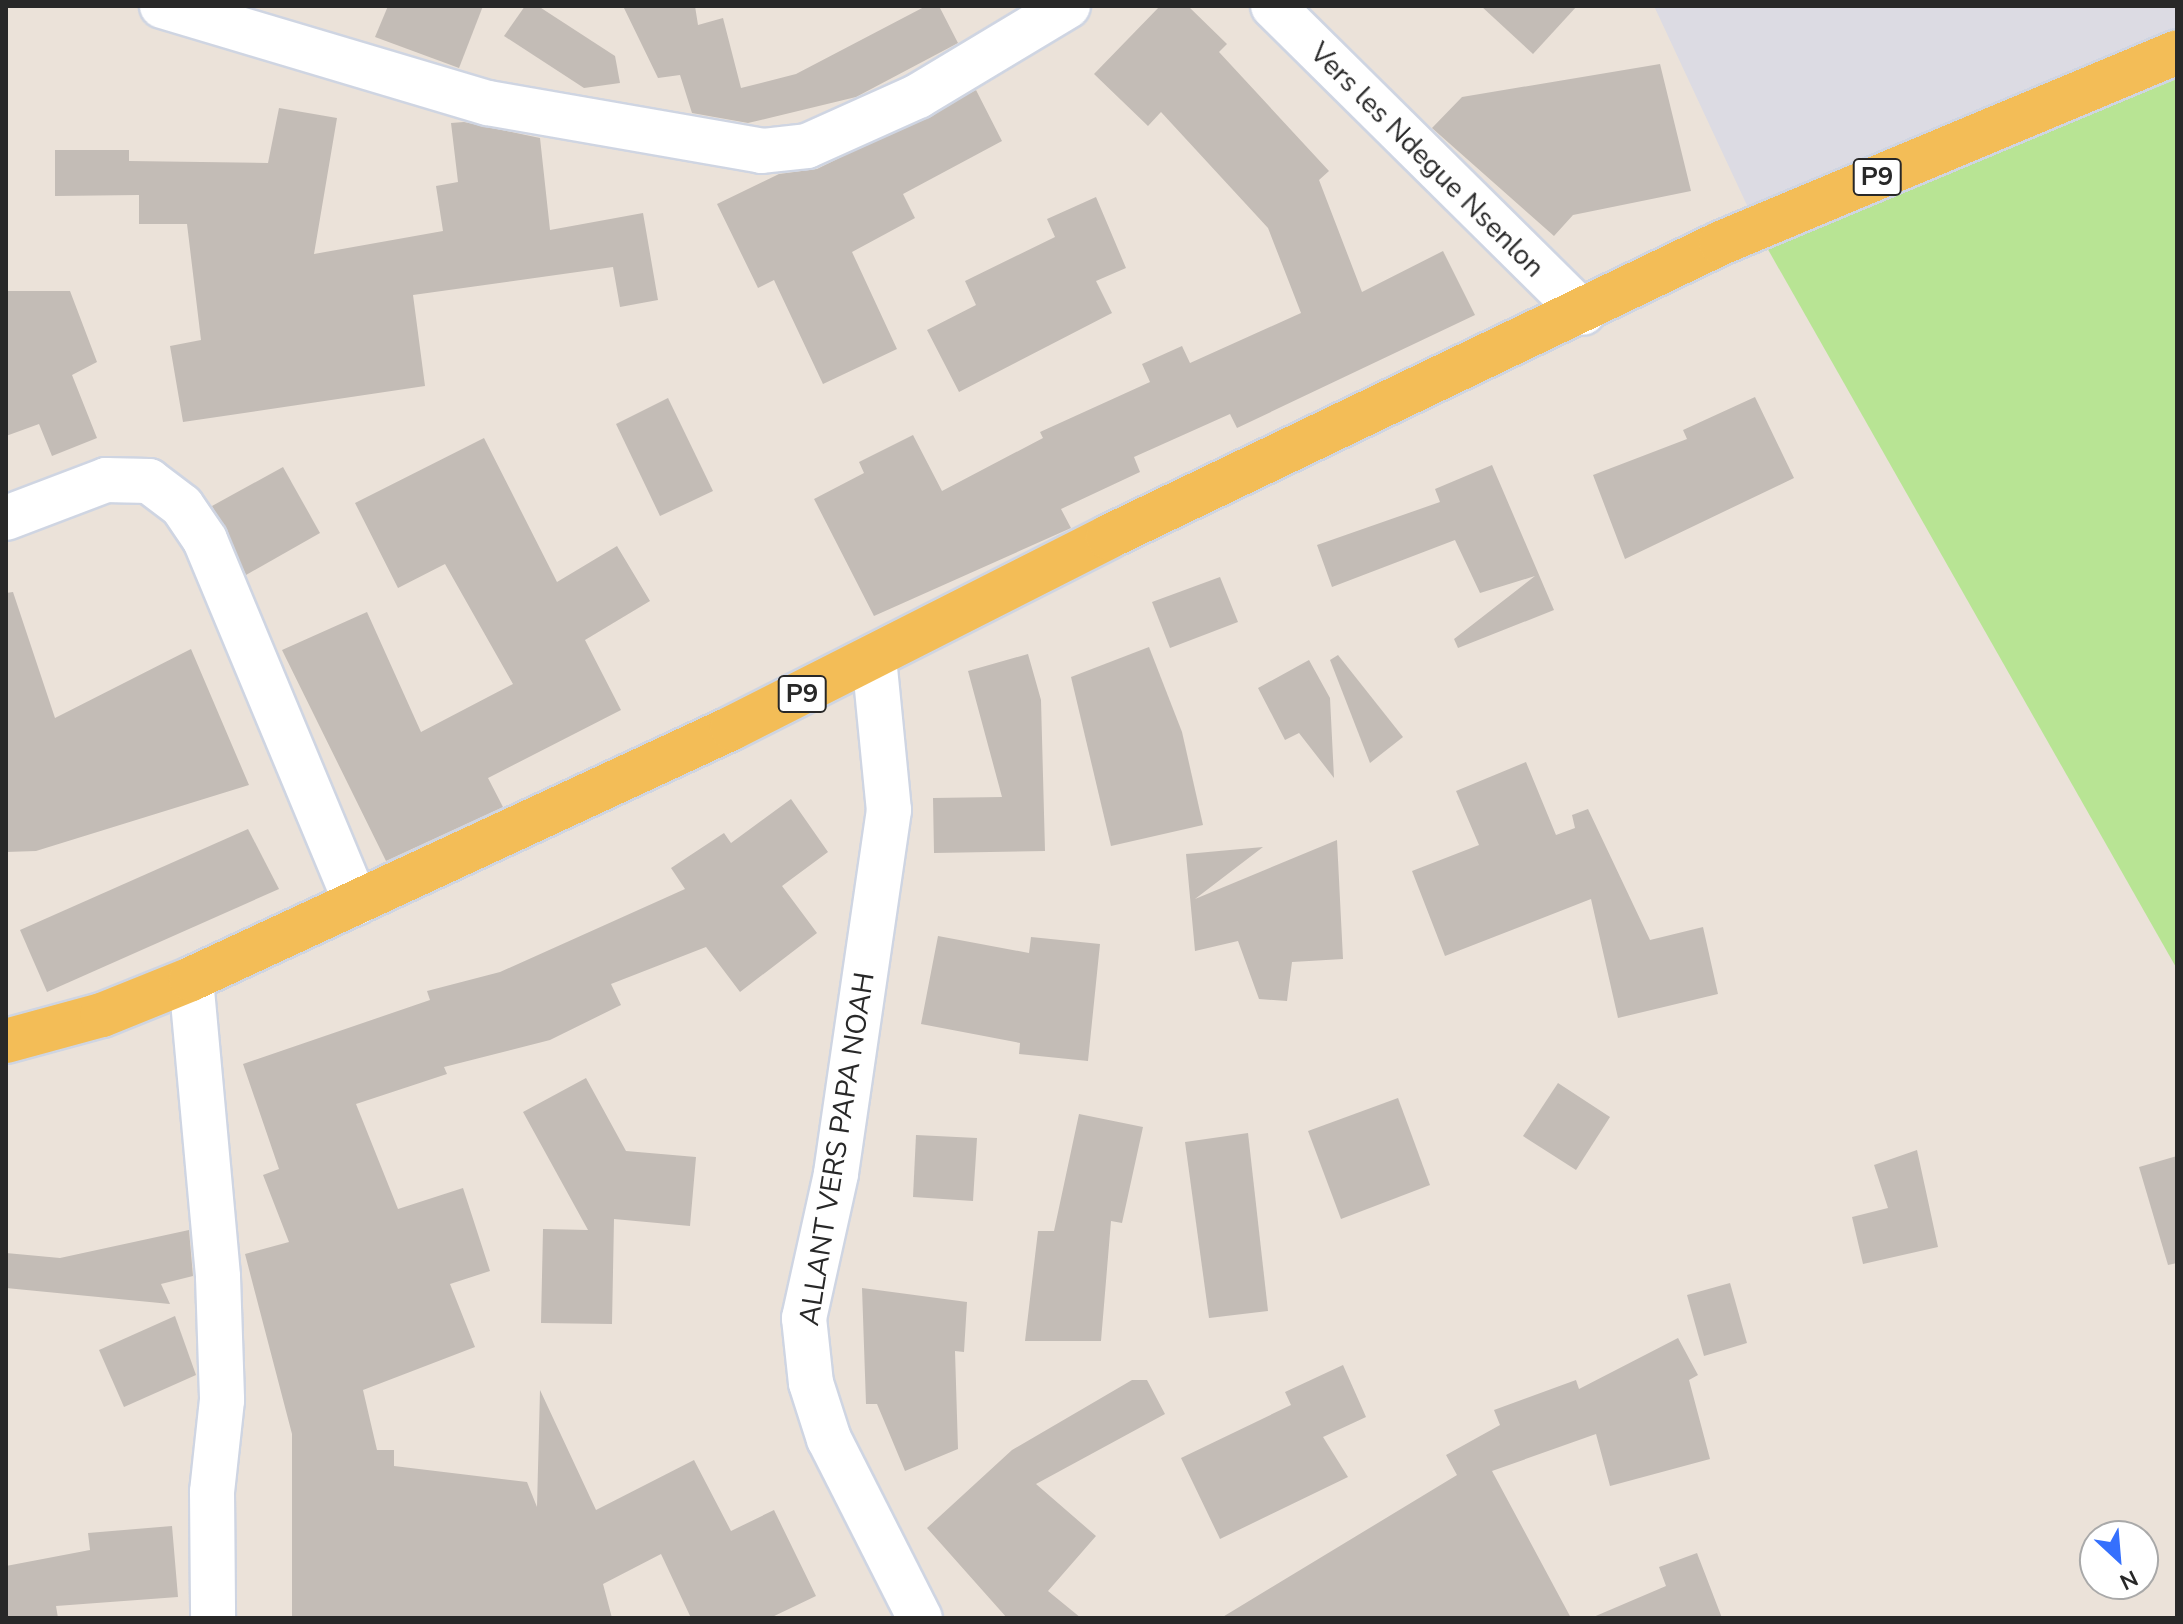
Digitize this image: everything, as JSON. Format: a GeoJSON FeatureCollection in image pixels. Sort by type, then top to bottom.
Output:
{"type":"FeatureCollection","features":[{"type":"Feature","properties":{"kind":"main road","name":"P9"},"geometry":{"type":"LineString","coordinates":[[6,1041],[102,1015],[191,979],[874,658],[1108,537],[1583,313],[1721,243],[2177,52]]}},
{"type":"Feature","properties":{"kind":"street"},"geometry":{"type":"LineString","coordinates":[[162,6],[488,103],[762,151],[807,146],[918,96],[1068,6]]}},
{"type":"Feature","properties":{"kind":"street","name":"Vers les Ndegue Nsenlon"},"geometry":{"type":"LineString","coordinates":[[1273,6],[1583,313]]}},
{"type":"Feature","properties":{"kind":"street"},"geometry":{"type":"LineString","coordinates":[[6,518],[106,480],[149,481],[182,506],[205,540],[356,903]]}},
{"type":"Feature","properties":{"kind":"street","name":"ALLANT VERS PAPA NOAH"},"geometry":{"type":"LineString","coordinates":[[874,658],[889,810],[836,1174],[804,1318],[811,1383],[829,1439],[920,1618]]}},
{"type":"Feature","properties":{"kind":"street"},"geometry":{"type":"LineString","coordinates":[[191,979],[218,1277],[222,1400],[212,1492],[213,1618]]}},
{"type":"Feature","properties":{"kind":"shaded area"},"geometry":{"type":"Polygon","coordinates":[[[1654,6],[2177,6],[2177,79],[1766,246],[1654,6]]]}},
{"type":"Feature","properties":{"kind":"green space"},"geometry":{"type":"Polygon","coordinates":[[[2177,79],[2177,969],[1766,246],[2177,79]]]}},
{"type":"Feature","properties":{"kind":"building"},"geometry":{"type":"Polygon","coordinates":[[[388,6],[483,6],[459,68],[375,37],[388,6]]]}},
{"type":"Feature","properties":{"kind":"building"},"geometry":{"type":"Polygon","coordinates":[[[525,6],[538,6],[615,56],[620,83],[584,88],[504,36],[525,6]]]}},
{"type":"Feature","properties":{"kind":"building"},"geometry":{"type":"Polygon","coordinates":[[[623,6],[695,6],[698,25],[723,18],[741,88],[796,74],[926,6],[939,6],[958,43],[856,97],[748,123],[692,113],[680,75],[658,78],[623,6]]]}},
{"type":"Feature","properties":{"kind":"building"},"geometry":{"type":"Polygon","coordinates":[[[1160,6],[1188,6],[1227,44],[1219,52],[1329,171],[1319,180],[1362,292],[1443,251],[1475,315],[1237,428],[1230,414],[1134,457],[1140,472],[1061,509],[1071,528],[874,616],[814,499],[864,473],[859,462],[913,435],[942,491],[1043,438],[1040,432],[1150,382],[1142,364],[1182,346],[1190,363],[1301,313],[1268,228],[1161,112],[1148,126],[1094,74],[1160,6]]]}},
{"type":"Feature","properties":{"kind":"building"},"geometry":{"type":"Polygon","coordinates":[[[1481,6],[1577,6],[1533,54],[1481,6]]]}},
{"type":"Feature","properties":{"kind":"building"},"geometry":{"type":"Polygon","coordinates":[[[1660,64],[1691,191],[1573,215],[1554,236],[1432,128],[1462,97],[1660,64]]]}},
{"type":"Feature","properties":{"kind":"building"},"geometry":{"type":"Polygon","coordinates":[[[976,90],[1002,141],[903,194],[915,218],[852,252],[897,349],[823,384],[774,280],[758,288],[717,204],[779,174],[817,169],[976,90]]]}},
{"type":"Feature","properties":{"kind":"building"},"geometry":{"type":"Polygon","coordinates":[[[279,108],[337,118],[314,254],[443,231],[436,186],[458,182],[451,123],[464,122],[540,138],[550,230],[643,213],[658,300],[620,307],[613,267],[413,295],[425,386],[183,422],[170,346],[201,340],[187,224],[139,224],[139,195],[55,196],[55,150],[129,150],[129,161],[268,163],[279,108]]]}},
{"type":"Feature","properties":{"kind":"building"},"geometry":{"type":"Polygon","coordinates":[[[1096,197],[1126,268],[1096,281],[1112,313],[959,392],[927,330],[976,305],[965,281],[1055,237],[1047,219],[1096,197]]]}},
{"type":"Feature","properties":{"kind":"building"},"geometry":{"type":"Polygon","coordinates":[[[6,291],[70,291],[97,362],[72,375],[97,438],[52,456],[39,424],[6,436],[6,291]]]}},
{"type":"Feature","properties":{"kind":"building"},"geometry":{"type":"Polygon","coordinates":[[[1755,397],[1794,478],[1625,559],[1593,475],[1687,439],[1683,430],[1755,397]]]}},
{"type":"Feature","properties":{"kind":"building"},"geometry":{"type":"Polygon","coordinates":[[[668,398],[713,491],[660,516],[616,424],[668,398]]]}},
{"type":"Feature","properties":{"kind":"building"},"geometry":{"type":"Polygon","coordinates":[[[484,438],[557,582],[617,546],[650,601],[585,640],[621,710],[488,778],[503,807],[386,861],[282,650],[367,612],[421,732],[513,684],[445,564],[398,588],[355,503],[484,438]]]}},
{"type":"Feature","properties":{"kind":"building"},"geometry":{"type":"Polygon","coordinates":[[[1492,465],[1554,610],[1458,648],[1454,639],[1535,576],[1480,593],[1455,540],[1332,587],[1317,545],[1440,502],[1435,489],[1492,465]]]}},
{"type":"Feature","properties":{"kind":"building"},"geometry":{"type":"Polygon","coordinates":[[[283,467],[320,533],[246,575],[212,506],[283,467]]]}},
{"type":"Feature","properties":{"kind":"building"},"geometry":{"type":"Polygon","coordinates":[[[1220,577],[1238,622],[1170,648],[1152,602],[1220,577]]]}},
{"type":"Feature","properties":{"kind":"building"},"geometry":{"type":"Polygon","coordinates":[[[13,592],[55,718],[191,649],[249,785],[36,851],[6,852],[6,593],[13,592]]]}},
{"type":"Feature","properties":{"kind":"building"},"geometry":{"type":"Polygon","coordinates":[[[1149,647],[1182,732],[1203,825],[1111,846],[1071,677],[1149,647]]]}},
{"type":"Feature","properties":{"kind":"building"},"geometry":{"type":"Polygon","coordinates":[[[1028,654],[1041,700],[1045,851],[934,853],[933,798],[1002,797],[968,671],[1028,654]]]}},
{"type":"Feature","properties":{"kind":"building"},"geometry":{"type":"Polygon","coordinates":[[[1338,655],[1403,737],[1370,763],[1330,660],[1338,655]]]}},
{"type":"Feature","properties":{"kind":"building"},"geometry":{"type":"Polygon","coordinates":[[[1309,660],[1330,698],[1334,778],[1299,733],[1285,740],[1258,688],[1309,660]]]}},
{"type":"Feature","properties":{"kind":"building"},"geometry":{"type":"Polygon","coordinates":[[[1526,762],[1556,835],[1575,828],[1572,815],[1588,809],[1650,940],[1703,927],[1718,994],[1618,1018],[1591,899],[1445,956],[1412,871],[1479,845],[1456,791],[1526,762]]]}},
{"type":"Feature","properties":{"kind":"building"},"geometry":{"type":"Polygon","coordinates":[[[791,799],[828,852],[782,886],[817,933],[740,992],[706,947],[611,984],[621,1005],[550,1040],[444,1067],[447,1074],[356,1104],[398,1209],[463,1188],[490,1271],[450,1284],[475,1347],[363,1390],[377,1450],[394,1450],[394,1466],[527,1482],[537,1507],[540,1390],[596,1510],[694,1460],[731,1531],[774,1510],[816,1596],[770,1618],[691,1618],[661,1554],[603,1584],[612,1618],[292,1618],[292,1434],[245,1254],[289,1242],[263,1175],[279,1169],[243,1064],[430,1000],[427,991],[500,972],[685,889],[671,868],[724,833],[731,843],[791,799]]]}},
{"type":"Feature","properties":{"kind":"building"},"geometry":{"type":"Polygon","coordinates":[[[248,829],[279,889],[47,992],[20,930],[248,829]]]}},
{"type":"Feature","properties":{"kind":"building"},"geometry":{"type":"Polygon","coordinates":[[[1337,840],[1343,959],[1292,962],[1287,1001],[1259,999],[1238,941],[1195,951],[1186,854],[1263,847],[1195,899],[1337,840]]]}},
{"type":"Feature","properties":{"kind":"building"},"geometry":{"type":"Polygon","coordinates":[[[938,936],[1029,953],[1031,937],[1100,944],[1088,1061],[1019,1054],[1020,1043],[921,1024],[938,936]]]}},
{"type":"Feature","properties":{"kind":"building"},"geometry":{"type":"Polygon","coordinates":[[[586,1078],[626,1151],[696,1157],[690,1226],[614,1219],[612,1324],[541,1323],[543,1229],[588,1230],[523,1112],[586,1078]]]}},
{"type":"Feature","properties":{"kind":"building"},"geometry":{"type":"Polygon","coordinates":[[[1558,1083],[1610,1117],[1576,1170],[1523,1136],[1558,1083]]]}},
{"type":"Feature","properties":{"kind":"building"},"geometry":{"type":"Polygon","coordinates":[[[1398,1098],[1430,1185],[1341,1219],[1308,1131],[1398,1098]]]}},
{"type":"Feature","properties":{"kind":"building"},"geometry":{"type":"Polygon","coordinates":[[[1079,1114],[1143,1127],[1122,1223],[1111,1221],[1101,1341],[1025,1341],[1038,1231],[1054,1231],[1079,1114]]]}},
{"type":"Feature","properties":{"kind":"building"},"geometry":{"type":"Polygon","coordinates":[[[1248,1133],[1268,1311],[1209,1318],[1185,1142],[1248,1133]]]}},
{"type":"Feature","properties":{"kind":"building"},"geometry":{"type":"Polygon","coordinates":[[[916,1135],[977,1138],[973,1201],[913,1197],[916,1135]]]}},
{"type":"Feature","properties":{"kind":"building"},"geometry":{"type":"Polygon","coordinates":[[[1917,1150],[1938,1247],[1863,1264],[1852,1217],[1888,1208],[1874,1165],[1917,1150]]]}},
{"type":"Feature","properties":{"kind":"building"},"geometry":{"type":"Polygon","coordinates":[[[2177,1156],[2177,1263],[2168,1265],[2139,1167],[2177,1156]]]}},
{"type":"Feature","properties":{"kind":"building"},"geometry":{"type":"Polygon","coordinates":[[[189,1230],[193,1276],[161,1284],[170,1304],[6,1288],[6,1253],[60,1258],[189,1230]]]}},
{"type":"Feature","properties":{"kind":"building"},"geometry":{"type":"Polygon","coordinates":[[[1730,1283],[1747,1343],[1704,1356],[1687,1295],[1730,1283]]]}},
{"type":"Feature","properties":{"kind":"building"},"geometry":{"type":"Polygon","coordinates":[[[862,1288],[967,1302],[964,1352],[955,1351],[958,1449],[905,1471],[877,1404],[866,1404],[862,1288]]]}},
{"type":"Feature","properties":{"kind":"building"},"geometry":{"type":"Polygon","coordinates":[[[175,1316],[196,1375],[124,1407],[99,1350],[175,1316]]]}},
{"type":"Feature","properties":{"kind":"building"},"geometry":{"type":"Polygon","coordinates":[[[1678,1338],[1698,1375],[1689,1380],[1710,1459],[1610,1486],[1596,1434],[1492,1471],[1571,1618],[1221,1618],[1457,1475],[1446,1455],[1500,1425],[1494,1410],[1576,1380],[1579,1389],[1678,1338]]]}},
{"type":"Feature","properties":{"kind":"building"},"geometry":{"type":"Polygon","coordinates":[[[1343,1365],[1366,1417],[1323,1437],[1348,1477],[1220,1539],[1181,1458],[1291,1405],[1285,1392],[1343,1365]]]}},
{"type":"Feature","properties":{"kind":"building"},"geometry":{"type":"Polygon","coordinates":[[[1132,1380],[1147,1380],[1165,1414],[1036,1484],[1096,1536],[1048,1591],[1081,1618],[1007,1618],[927,1528],[1012,1450],[1132,1380]]]}},
{"type":"Feature","properties":{"kind":"building"},"geometry":{"type":"Polygon","coordinates":[[[172,1526],[178,1597],[56,1606],[58,1618],[6,1618],[6,1566],[90,1550],[88,1533],[172,1526]]]}},
{"type":"Feature","properties":{"kind":"building"},"geometry":{"type":"Polygon","coordinates":[[[1697,1553],[1722,1618],[1591,1618],[1666,1586],[1659,1567],[1697,1553]]]}}]}
